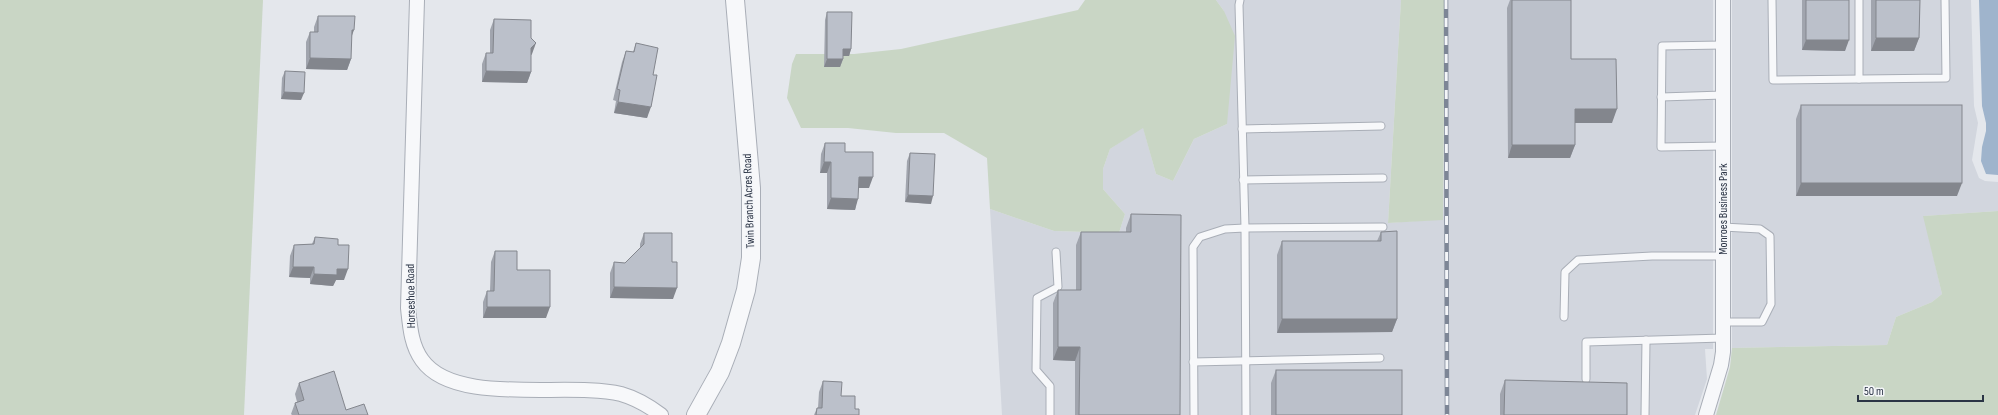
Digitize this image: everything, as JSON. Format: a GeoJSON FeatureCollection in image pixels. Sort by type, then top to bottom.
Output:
{"type":"FeatureCollection","features":[{"type":"Feature","properties":{"kind":"street","name":"Horseshoe Road"},"geometry":{"type":"LineString","coordinates":[[418,0],[408,308],[410,330],[422,361],[442,376],[460,384],[480,388],[599,390],[636,399],[661,415]]}},
{"type":"Feature","properties":{"kind":"street","name":"Twin Branch Acres Road"},"geometry":{"type":"LineString","coordinates":[[696,415],[709,395],[731,343],[746,290],[751,258],[751,188],[737,40],[735,0]]}},
{"type":"Feature","properties":{"kind":"street","name":"Monroes Business Park"},"geometry":{"type":"LineString","coordinates":[[1706,415],[1721,365],[1723,338],[1723,0]]}},
{"type":"Feature","properties":{"kind":"lane"},"geometry":{"type":"LineString","coordinates":[[1240,0],[1245,228],[1246,415]]}},
{"type":"Feature","properties":{"kind":"lane"},"geometry":{"type":"LineString","coordinates":[[1772,0],[1773,80],[1946,78],[1945,0]]}},
{"type":"Feature","properties":{"kind":"lane"},"geometry":{"type":"LineString","coordinates":[[1859,0],[1859,79]]}},
{"type":"Feature","properties":{"kind":"lane"},"geometry":{"type":"LineString","coordinates":[[1722,45],[1662,46],[1661,147],[1723,146]]}},
{"type":"Feature","properties":{"kind":"lane"},"geometry":{"type":"LineString","coordinates":[[1661,97],[1723,95]]}},
{"type":"Feature","properties":{"kind":"lane"},"geometry":{"type":"LineString","coordinates":[[1242,129],[1381,126]]}},
{"type":"Feature","properties":{"kind":"lane"},"geometry":{"type":"LineString","coordinates":[[1243,180],[1383,178]]}},
{"type":"Feature","properties":{"kind":"lane"},"geometry":{"type":"LineString","coordinates":[[1194,415],[1193,247],[1200,237],[1225,229],[1383,227]]}},
{"type":"Feature","properties":{"kind":"lane"},"geometry":{"type":"LineString","coordinates":[[1723,227],[1760,229],[1770,236],[1771,304],[1762,322],[1723,322]]}},
{"type":"Feature","properties":{"kind":"lane"},"geometry":{"type":"LineString","coordinates":[[1050,415],[1050,386],[1036,370],[1036,305],[1037,298],[1058,287],[1056,252]]}},
{"type":"Feature","properties":{"kind":"lane"},"geometry":{"type":"LineString","coordinates":[[1564,317],[1565,272],[1578,260],[1652,256],[1723,256]]}},
{"type":"Feature","properties":{"kind":"lane"},"geometry":{"type":"LineString","coordinates":[[1586,379],[1586,342],[1723,338]]}},
{"type":"Feature","properties":{"kind":"lane"},"geometry":{"type":"LineString","coordinates":[[1645,415],[1646,340]]}},
{"type":"Feature","properties":{"kind":"lane"},"geometry":{"type":"LineString","coordinates":[[1193,362],[1380,358]]}},
{"type":"Feature","properties":{"kind":"shaded area"},"geometry":{"type":"Polygon","coordinates":[[[1216,0],[1401,0],[1388,223],[1443,219],[1445,0],[1713,0],[1713,349],[1705,349],[1707,379],[1695,415],[1002,415],[990,209],[1054,231],[1119,233],[1125,214],[1103,189],[1103,169],[1110,149],[1143,127],[1156,174],[1173,181],[1194,139],[1227,124],[1224,11],[1216,0]]]}},
{"type":"Feature","properties":{"kind":"shaded area"},"geometry":{"type":"Polygon","coordinates":[[[1732,0],[1971,0],[1974,106],[1978,123],[1972,160],[1979,178],[1985,181],[1998,182],[1998,211],[1924,216],[1942,294],[1932,302],[1896,317],[1887,345],[1732,348],[1732,0]]]}},
{"type":"Feature","properties":{"kind":"green space"},"geometry":{"type":"Polygon","coordinates":[[[0,0],[263,0],[244,415],[0,415],[0,0]]]}},
{"type":"Feature","properties":{"kind":"green space"},"geometry":{"type":"Polygon","coordinates":[[[1085,0],[1216,0],[1224,11],[1235,36],[1227,124],[1194,139],[1173,181],[1156,174],[1143,128],[1110,149],[1103,169],[1103,189],[1125,214],[1119,233],[1054,231],[990,209],[987,158],[944,133],[896,133],[848,128],[801,128],[787,98],[792,64],[796,54],[854,54],[901,49],[1078,10],[1085,0]]]}},
{"type":"Feature","properties":{"kind":"green space"},"geometry":{"type":"Polygon","coordinates":[[[1401,0],[1445,0],[1443,220],[1388,223],[1401,0]]]}},
{"type":"Feature","properties":{"kind":"green space"},"geometry":{"type":"Polygon","coordinates":[[[1998,211],[1998,415],[1716,415],[1730,367],[1732,348],[1887,345],[1896,317],[1932,302],[1942,294],[1923,216],[1998,211]]]}},
{"type":"Feature","properties":{"kind":"water"},"geometry":{"type":"Polygon","coordinates":[[[1979,0],[1998,0],[1998,175],[1986,174],[1981,161],[1986,123],[1982,106],[1979,0]]]}},
{"type":"Feature","properties":{"kind":"building"},"geometry":{"type":"Polygon","coordinates":[[[1512,0],[1571,0],[1571,59],[1616,59],[1617,109],[1575,109],[1575,145],[1512,145],[1512,0]]]}},
{"type":"Feature","properties":{"kind":"building"},"geometry":{"type":"Polygon","coordinates":[[[1806,0],[1849,0],[1849,40],[1806,40],[1806,0]]]}},
{"type":"Feature","properties":{"kind":"building"},"geometry":{"type":"Polygon","coordinates":[[[1876,0],[1920,0],[1919,38],[1876,38],[1876,0]]]}},
{"type":"Feature","properties":{"kind":"building"},"geometry":{"type":"Polygon","coordinates":[[[827,12],[852,12],[851,49],[843,49],[843,59],[827,59],[827,12]]]}},
{"type":"Feature","properties":{"kind":"building"},"geometry":{"type":"Polygon","coordinates":[[[318,16],[355,16],[354,30],[352,30],[351,59],[310,58],[310,32],[318,32],[318,16]]]}},
{"type":"Feature","properties":{"kind":"building"},"geometry":{"type":"Polygon","coordinates":[[[494,19],[531,20],[531,38],[536,43],[531,48],[531,72],[486,71],[486,53],[493,53],[494,19]]]}},
{"type":"Feature","properties":{"kind":"building"},"geometry":{"type":"Polygon","coordinates":[[[636,43],[658,48],[653,75],[657,75],[651,107],[618,102],[620,90],[617,89],[626,51],[634,52],[636,43]]]}},
{"type":"Feature","properties":{"kind":"building"},"geometry":{"type":"Polygon","coordinates":[[[285,71],[305,72],[304,93],[284,92],[285,71]]]}},
{"type":"Feature","properties":{"kind":"building"},"geometry":{"type":"Polygon","coordinates":[[[1801,105],[1962,105],[1962,183],[1801,183],[1801,105]]]}},
{"type":"Feature","properties":{"kind":"building"},"geometry":{"type":"Polygon","coordinates":[[[825,143],[845,143],[845,152],[873,152],[873,177],[859,177],[858,199],[831,198],[831,162],[824,162],[825,143]]]}},
{"type":"Feature","properties":{"kind":"building"},"geometry":{"type":"Polygon","coordinates":[[[910,153],[935,154],[933,196],[908,195],[910,153]]]}},
{"type":"Feature","properties":{"kind":"building"},"geometry":{"type":"Polygon","coordinates":[[[1131,214],[1181,215],[1180,415],[1079,415],[1080,347],[1058,347],[1058,290],[1081,290],[1081,232],[1131,232],[1131,214]]]}},
{"type":"Feature","properties":{"kind":"building"},"geometry":{"type":"Polygon","coordinates":[[[1397,231],[1397,319],[1282,319],[1282,241],[1381,241],[1381,232],[1397,231]]]}},
{"type":"Feature","properties":{"kind":"building"},"geometry":{"type":"Polygon","coordinates":[[[644,233],[672,233],[672,262],[677,262],[677,288],[614,287],[614,262],[625,263],[644,244],[644,233]]]}},
{"type":"Feature","properties":{"kind":"building"},"geometry":{"type":"Polygon","coordinates":[[[315,237],[338,239],[338,245],[349,245],[348,269],[337,269],[337,275],[314,274],[314,267],[293,267],[294,245],[314,244],[315,237]]]}},
{"type":"Feature","properties":{"kind":"building"},"geometry":{"type":"Polygon","coordinates":[[[495,251],[517,251],[517,270],[550,270],[550,307],[487,307],[487,291],[494,291],[495,251]]]}},
{"type":"Feature","properties":{"kind":"building"},"geometry":{"type":"Polygon","coordinates":[[[1276,370],[1402,370],[1402,415],[1276,415],[1276,370]]]}},
{"type":"Feature","properties":{"kind":"building"},"geometry":{"type":"Polygon","coordinates":[[[334,371],[346,410],[364,404],[368,415],[299,415],[295,403],[304,400],[299,383],[334,371]]]}},
{"type":"Feature","properties":{"kind":"building"},"geometry":{"type":"Polygon","coordinates":[[[1505,380],[1627,383],[1627,415],[1504,415],[1505,380]]]}},
{"type":"Feature","properties":{"kind":"building"},"geometry":{"type":"Polygon","coordinates":[[[823,381],[842,382],[841,396],[855,396],[855,409],[859,409],[859,415],[816,415],[817,408],[822,408],[823,381]]]}},
{"type":"Feature","properties":{"kind":"railway"},"geometry":{"type":"LineString","coordinates":[[1446,0],[1447,415]]}}]}
